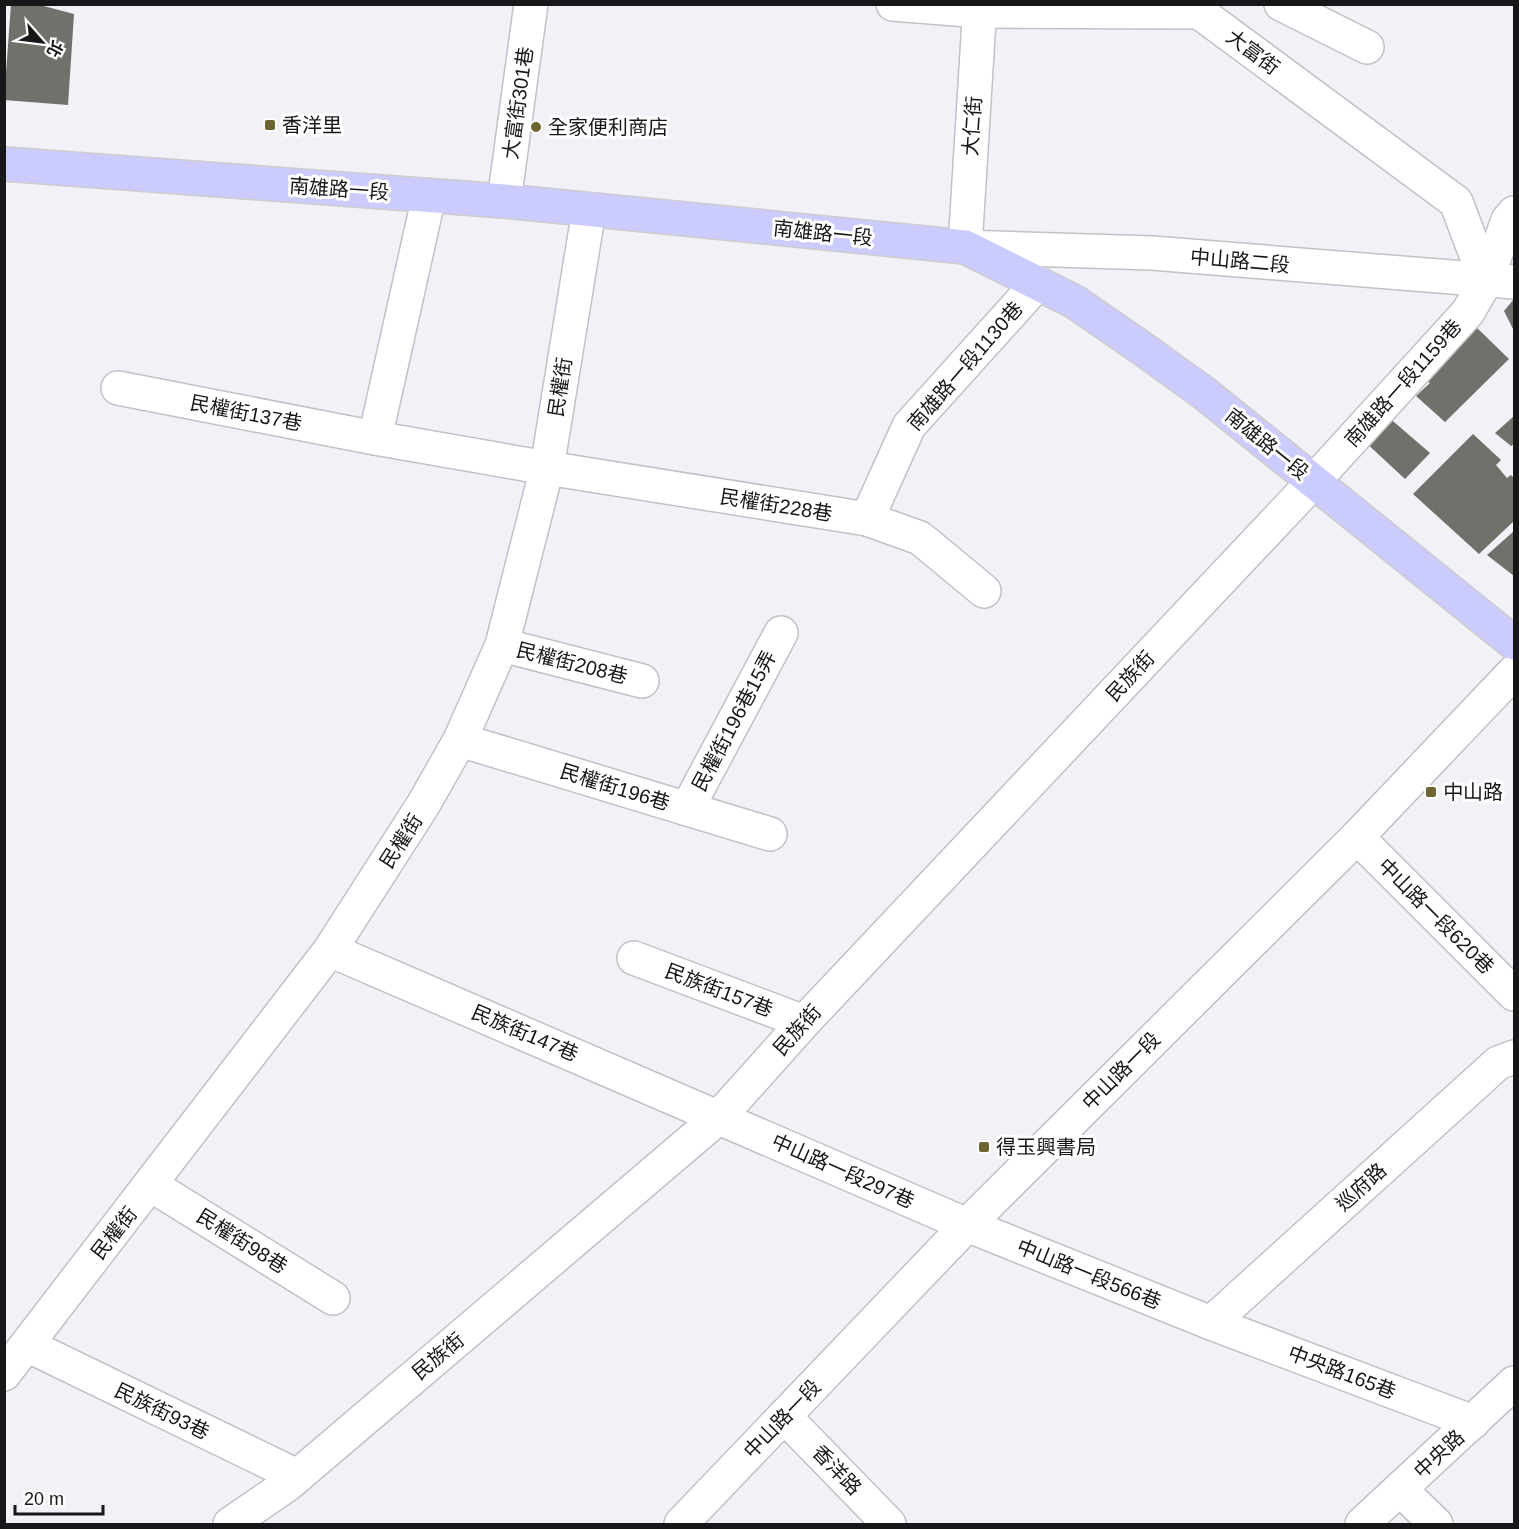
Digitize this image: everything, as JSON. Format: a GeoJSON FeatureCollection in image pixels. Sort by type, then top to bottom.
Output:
{"type":"FeatureCollection","features":[{"type":"Feature","properties":{"kind":"main road","name":"南雄路一段"},"geometry":{"type":"LineString","coordinates":[[4,164],[504,201],[964,247],[1075,302],[1143,349],[1204,393],[1515,643]]}},
{"type":"Feature","properties":{"kind":"street","name":"大富街301巷"},"geometry":{"type":"LineString","coordinates":[[504,201],[531,4]]}},
{"type":"Feature","properties":{"kind":"street","name":"大富街"},"geometry":{"type":"LineString","coordinates":[[893,4],[980,8],[1199,8],[1456,202],[1500,281]]}},
{"type":"Feature","properties":{"kind":"street"},"geometry":{"type":"LineString","coordinates":[[1281,4],[1367,47]]}},
{"type":"Feature","properties":{"kind":"street","name":"大仁街"},"geometry":{"type":"LineString","coordinates":[[964,247],[980,8]]}},
{"type":"Feature","properties":{"kind":"street"},"geometry":{"type":"LineString","coordinates":[[375,438],[429,196]]}},
{"type":"Feature","properties":{"kind":"street","name":"民權街"},"geometry":{"type":"LineString","coordinates":[[4,1374],[330,950],[423,806],[460,740],[502,645],[547,468],[589,210]]}},
{"type":"Feature","properties":{"kind":"street","name":"南雄路一段1159巷"},"geometry":{"type":"LineString","coordinates":[[1314,481],[1468,312],[1500,281],[1508,220],[1515,213]]}},
{"type":"Feature","properties":{"kind":"street","name":"中山路二段"},"geometry":{"type":"LineString","coordinates":[[964,247],[1152,254],[1500,281]]}},
{"type":"Feature","properties":{"kind":"street","name":"南雄路一段1130巷"},"geometry":{"type":"LineString","coordinates":[[867,519],[909,426],[1038,283]]}},
{"type":"Feature","properties":{"kind":"street","name":"民權街137巷"},"geometry":{"type":"LineString","coordinates":[[118,388],[375,438],[547,468]]}},
{"type":"Feature","properties":{"kind":"street","name":"民權街228巷"},"geometry":{"type":"LineString","coordinates":[[547,468],[867,519],[920,538],[984,591]]}},
{"type":"Feature","properties":{"kind":"street","name":"民族街"},"geometry":{"type":"LineString","coordinates":[[230,1524],[297,1476],[719,1117],[804,1022],[1314,481]]}},
{"type":"Feature","properties":{"kind":"street","name":"民權街196巷15弄"},"geometry":{"type":"LineString","coordinates":[[687,809],[781,633]]}},
{"type":"Feature","properties":{"kind":"street","name":"民權街208巷"},"geometry":{"type":"LineString","coordinates":[[502,645],[642,681]]}},
{"type":"Feature","properties":{"kind":"street","name":"中山路一段"},"geometry":{"type":"LineString","coordinates":[[681,1524],[967,1225],[1357,837],[1515,672]]}},
{"type":"Feature","properties":{"kind":"street","name":"民權街196巷"},"geometry":{"type":"LineString","coordinates":[[460,740],[771,834]]}},
{"type":"Feature","properties":{"kind":"street","name":"中山路一段620巷"},"geometry":{"type":"LineString","coordinates":[[1357,837],[1515,994]]}},
{"type":"Feature","properties":{"kind":"street","name":"民族街147巷"},"geometry":{"type":"LineString","coordinates":[[330,950],[719,1117]]}},
{"type":"Feature","properties":{"kind":"street","name":"民族街157巷"},"geometry":{"type":"LineString","coordinates":[[634,958],[804,1022]]}},
{"type":"Feature","properties":{"kind":"street","name":"巡府路"},"geometry":{"type":"LineString","coordinates":[[1211,1323],[1498,1062],[1515,1057]]}},
{"type":"Feature","properties":{"kind":"street","name":"中山路一段297巷"},"geometry":{"type":"LineString","coordinates":[[719,1117],[967,1225]]}},
{"type":"Feature","properties":{"kind":"street","name":"民權街98巷"},"geometry":{"type":"LineString","coordinates":[[151,1185],[333,1298]]}},
{"type":"Feature","properties":{"kind":"street","name":"中山路一段566巷"},"geometry":{"type":"LineString","coordinates":[[967,1225],[1211,1323]]}},
{"type":"Feature","properties":{"kind":"street","name":"中央路165巷"},"geometry":{"type":"LineString","coordinates":[[1211,1323],[1473,1422]]}},
{"type":"Feature","properties":{"kind":"street","name":"民族街93巷"},"geometry":{"type":"LineString","coordinates":[[27,1345],[297,1476]]}},
{"type":"Feature","properties":{"kind":"street","name":"中央路"},"geometry":{"type":"LineString","coordinates":[[1362,1524],[1515,1383]]}},
{"type":"Feature","properties":{"kind":"street","name":"香洋路"},"geometry":{"type":"LineString","coordinates":[[784,1416],[889,1524]]}},
{"type":"Feature","properties":{"kind":"street"},"geometry":{"type":"LineString","coordinates":[[1400,1489],[1436,1524]]}},
{"type":"Feature","properties":{"kind":"building"},"geometry":{"type":"Polygon","coordinates":[[[11,4],[36,4],[74,14],[68,105],[4,100],[11,4]]]}},
{"type":"Feature","properties":{"kind":"building"},"geometry":{"type":"Polygon","coordinates":[[[1514,299],[1514,331],[1504,311],[1514,299]]]}},
{"type":"Feature","properties":{"kind":"building"},"geometry":{"type":"Polygon","coordinates":[[[1476,327],[1509,359],[1445,422],[1416,396],[1430,383],[1424,379],[1476,327]]]}},
{"type":"Feature","properties":{"kind":"building"},"geometry":{"type":"Polygon","coordinates":[[[1387,416],[1430,453],[1405,479],[1363,440],[1387,416]]]}},
{"type":"Feature","properties":{"kind":"building"},"geometry":{"type":"Polygon","coordinates":[[[1514,416],[1514,444],[1511,446],[1495,433],[1514,416]]]}},
{"type":"Feature","properties":{"kind":"building"},"geometry":{"type":"Polygon","coordinates":[[[1473,434],[1501,460],[1496,465],[1507,478],[1511,475],[1514,478],[1514,521],[1479,554],[1413,494],[1473,434]]]}},
{"type":"Feature","properties":{"kind":"building"},"geometry":{"type":"Polygon","coordinates":[[[1514,531],[1514,576],[1487,555],[1514,531]]]}},
{"type":"Feature","properties":{"kind":"place","name":"香洋里"},"geometry":{"type":"Point","coordinates":[270,125]}},
{"type":"Feature","properties":{"kind":"place","name":"全家便利商店"},"geometry":{"type":"Point","coordinates":[536,127]}},
{"type":"Feature","properties":{"kind":"place","name":"中山路"},"geometry":{"type":"Point","coordinates":[1431,792]}},
{"type":"Feature","properties":{"kind":"place","name":"得玉興書局"},"geometry":{"type":"Point","coordinates":[984,1147]}}]}
